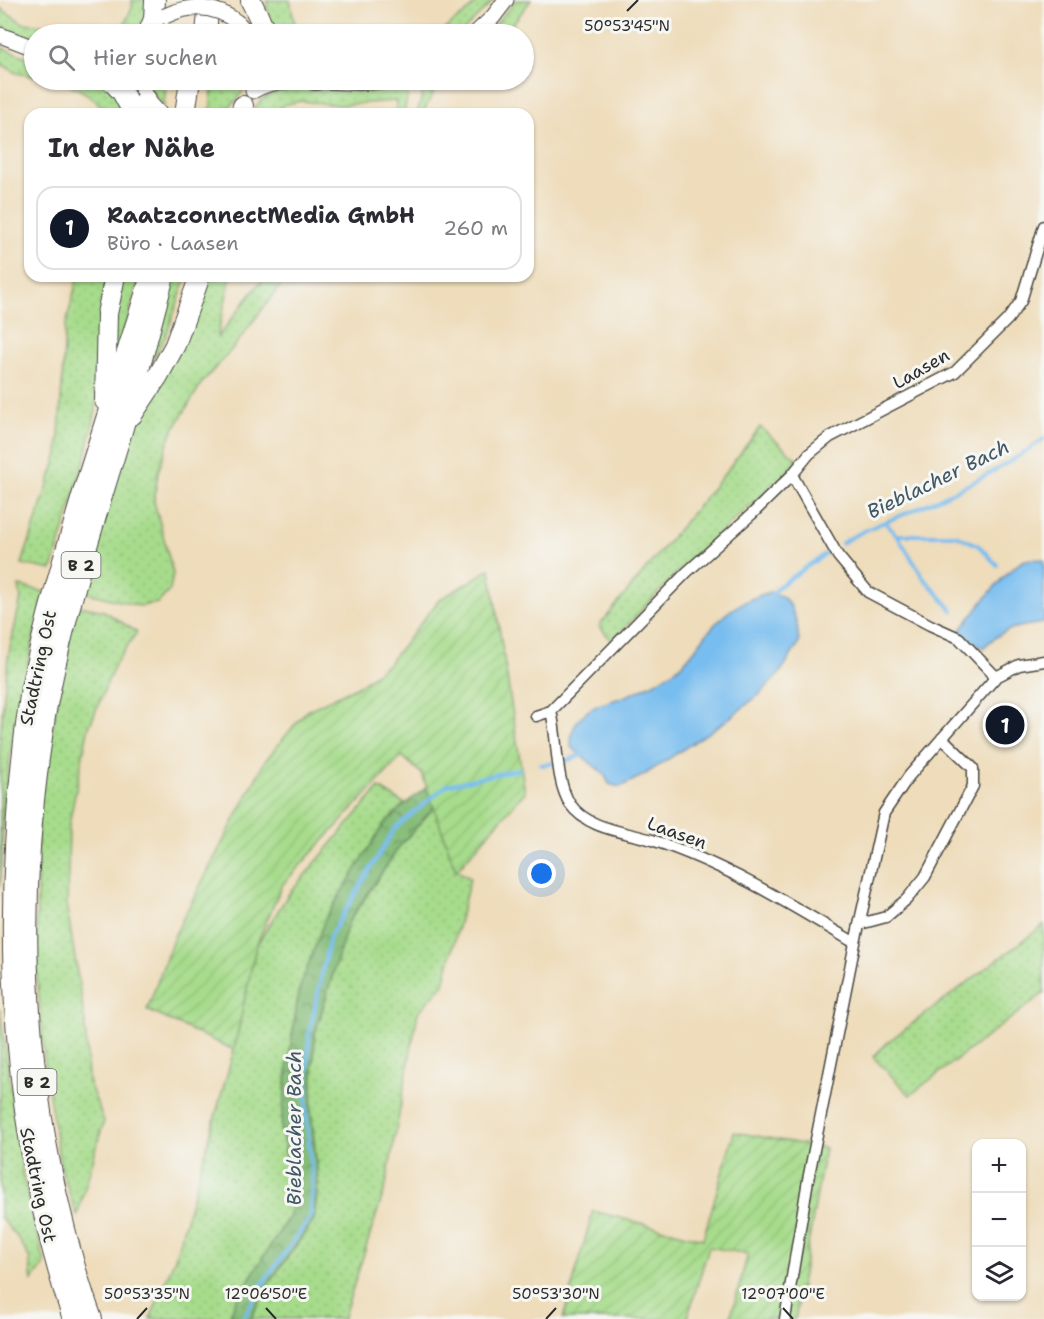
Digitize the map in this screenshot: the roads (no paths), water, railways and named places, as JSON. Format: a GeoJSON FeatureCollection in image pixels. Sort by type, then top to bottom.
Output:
{"type":"FeatureCollection","features":[{"type":"Feature","properties":{"kind":"highway"},"geometry":{"type":"LineString","coordinates":[[195,24],[197,0]]}},
{"type":"Feature","properties":{"kind":"highway"},"geometry":{"type":"LineString","coordinates":[[207,24],[209,0]]}},
{"type":"Feature","properties":{"kind":"highway"},"geometry":{"type":"LineString","coordinates":[[246,24],[251,1]]}},
{"type":"Feature","properties":{"kind":"highway"},"geometry":{"type":"LineString","coordinates":[[251,1],[262,24]]}},
{"type":"Feature","properties":{"kind":"highway"},"geometry":{"type":"LineString","coordinates":[[152,24],[160,8]]}},
{"type":"Feature","properties":{"kind":"highway"},"geometry":{"type":"LineString","coordinates":[[120,90],[145,108]]}},
{"type":"Feature","properties":{"kind":"highway"},"geometry":{"type":"LineString","coordinates":[[186,108],[189,90]]}},
{"type":"Feature","properties":{"kind":"highway"},"geometry":{"type":"LineString","coordinates":[[198,108],[201,90]]}},
{"type":"Feature","properties":{"kind":"highway","name":"B 2"},"geometry":{"type":"LineString","coordinates":[[113,428],[107,314],[115,282]]}},
{"type":"Feature","properties":{"kind":"highway","name":"Stadtring Ost"},"geometry":{"type":"LineString","coordinates":[[113,428],[150,282]]}},
{"type":"Feature","properties":{"kind":"highway","name":"Stadtring Ost"},"geometry":{"type":"LineString","coordinates":[[92,1319],[70,1248],[42,1173],[20,1097],[10,998],[8,900],[12,828],[20,754],[31,688],[66,551],[113,428],[163,282]]}},
{"type":"Feature","properties":{"kind":"highway","name":"B 2"},"geometry":{"type":"LineString","coordinates":[[113,428],[158,376],[175,345],[198,282]]}},
{"type":"Feature","properties":{"kind":"highway","name":"Stadtring Ost"},"geometry":{"type":"LineString","coordinates":[[42,1173],[53,1254],[73,1319]]}},
{"type":"Feature","properties":{"kind":"street"},"geometry":{"type":"LineString","coordinates":[[486,24],[506,0]]}},
{"type":"Feature","properties":{"kind":"street"},"geometry":{"type":"LineString","coordinates":[[160,8],[203,7],[222,13],[236,24]]}},
{"type":"Feature","properties":{"kind":"street"},"geometry":{"type":"LineString","coordinates":[[0,35],[24,44]]}},
{"type":"Feature","properties":{"kind":"street"},"geometry":{"type":"LineString","coordinates":[[142,90],[147,108]]}},
{"type":"Feature","properties":{"kind":"street"},"geometry":{"type":"LineString","coordinates":[[246,101],[259,90]]}},
{"type":"Feature","properties":{"kind":"street","name":"Laasen"},"geometry":{"type":"LineString","coordinates":[[536,716],[551,711],[687,572],[792,475],[809,454],[830,437],[955,372],[1008,320],[1021,301],[1044,226]]}},
{"type":"Feature","properties":{"kind":"street"},"geometry":{"type":"LineString","coordinates":[[792,475],[838,556],[868,592],[959,638],[996,676]]}},
{"type":"Feature","properties":{"kind":"street"},"geometry":{"type":"LineString","coordinates":[[785,1319],[808,1180],[855,943],[884,813],[909,776],[996,676],[1019,665],[1044,661]]}},
{"type":"Feature","properties":{"kind":"street","name":"Laasen"},"geometry":{"type":"LineString","coordinates":[[551,711],[564,790],[569,803],[578,813],[596,823],[651,840],[730,872],[780,898],[855,943]]}},
{"type":"Feature","properties":{"kind":"street"},"geometry":{"type":"LineString","coordinates":[[860,924],[886,917],[907,899],[925,877],[973,786],[973,768],[942,738]]}},
{"type":"Feature","properties":{"kind":"water"},"geometry":{"type":"Polygon","coordinates":[[[1044,560],[1044,623],[1011,629],[983,648],[960,631],[1006,574],[1023,561],[1044,560]]]}},
{"type":"Feature","properties":{"kind":"water"},"geometry":{"type":"Polygon","coordinates":[[[770,592],[783,597],[790,605],[797,623],[799,643],[780,673],[759,695],[723,723],[644,775],[620,787],[609,784],[604,774],[571,747],[575,725],[589,710],[632,693],[668,675],[683,663],[729,611],[743,602],[770,592]]]}},
{"type":"Feature","properties":{"kind":"waterway","name":"Bieblacher Bach"},"geometry":{"type":"LineString","coordinates":[[842,543],[870,528],[967,485],[999,468],[1044,439]]}},
{"type":"Feature","properties":{"kind":"waterway"},"geometry":{"type":"LineString","coordinates":[[885,522],[896,535],[956,535],[979,546],[997,565]]}},
{"type":"Feature","properties":{"kind":"waterway"},"geometry":{"type":"LineString","coordinates":[[897,535],[923,577],[953,611]]}},
{"type":"Feature","properties":{"kind":"waterway","name":"Bieblacher Bach"},"geometry":{"type":"LineString","coordinates":[[771,596],[778,587],[825,554]]}},
{"type":"Feature","properties":{"kind":"waterway","name":"Bieblacher Bach"},"geometry":{"type":"LineString","coordinates":[[565,761],[584,754]]}},
{"type":"Feature","properties":{"kind":"waterway","name":"Bieblacher Bach"},"geometry":{"type":"LineString","coordinates":[[541,765],[554,763]]}},
{"type":"Feature","properties":{"kind":"waterway","name":"Bieblacher Bach"},"geometry":{"type":"LineString","coordinates":[[243,1319],[261,1286],[310,1218],[313,1186],[306,1110],[309,1035],[330,936],[395,828],[447,785],[520,769]]}},
{"type":"Feature","properties":{"kind":"place","name":"RaatzconnectMedia GmbH"},"geometry":{"type":"Point","coordinates":[1005,725]}}]}
